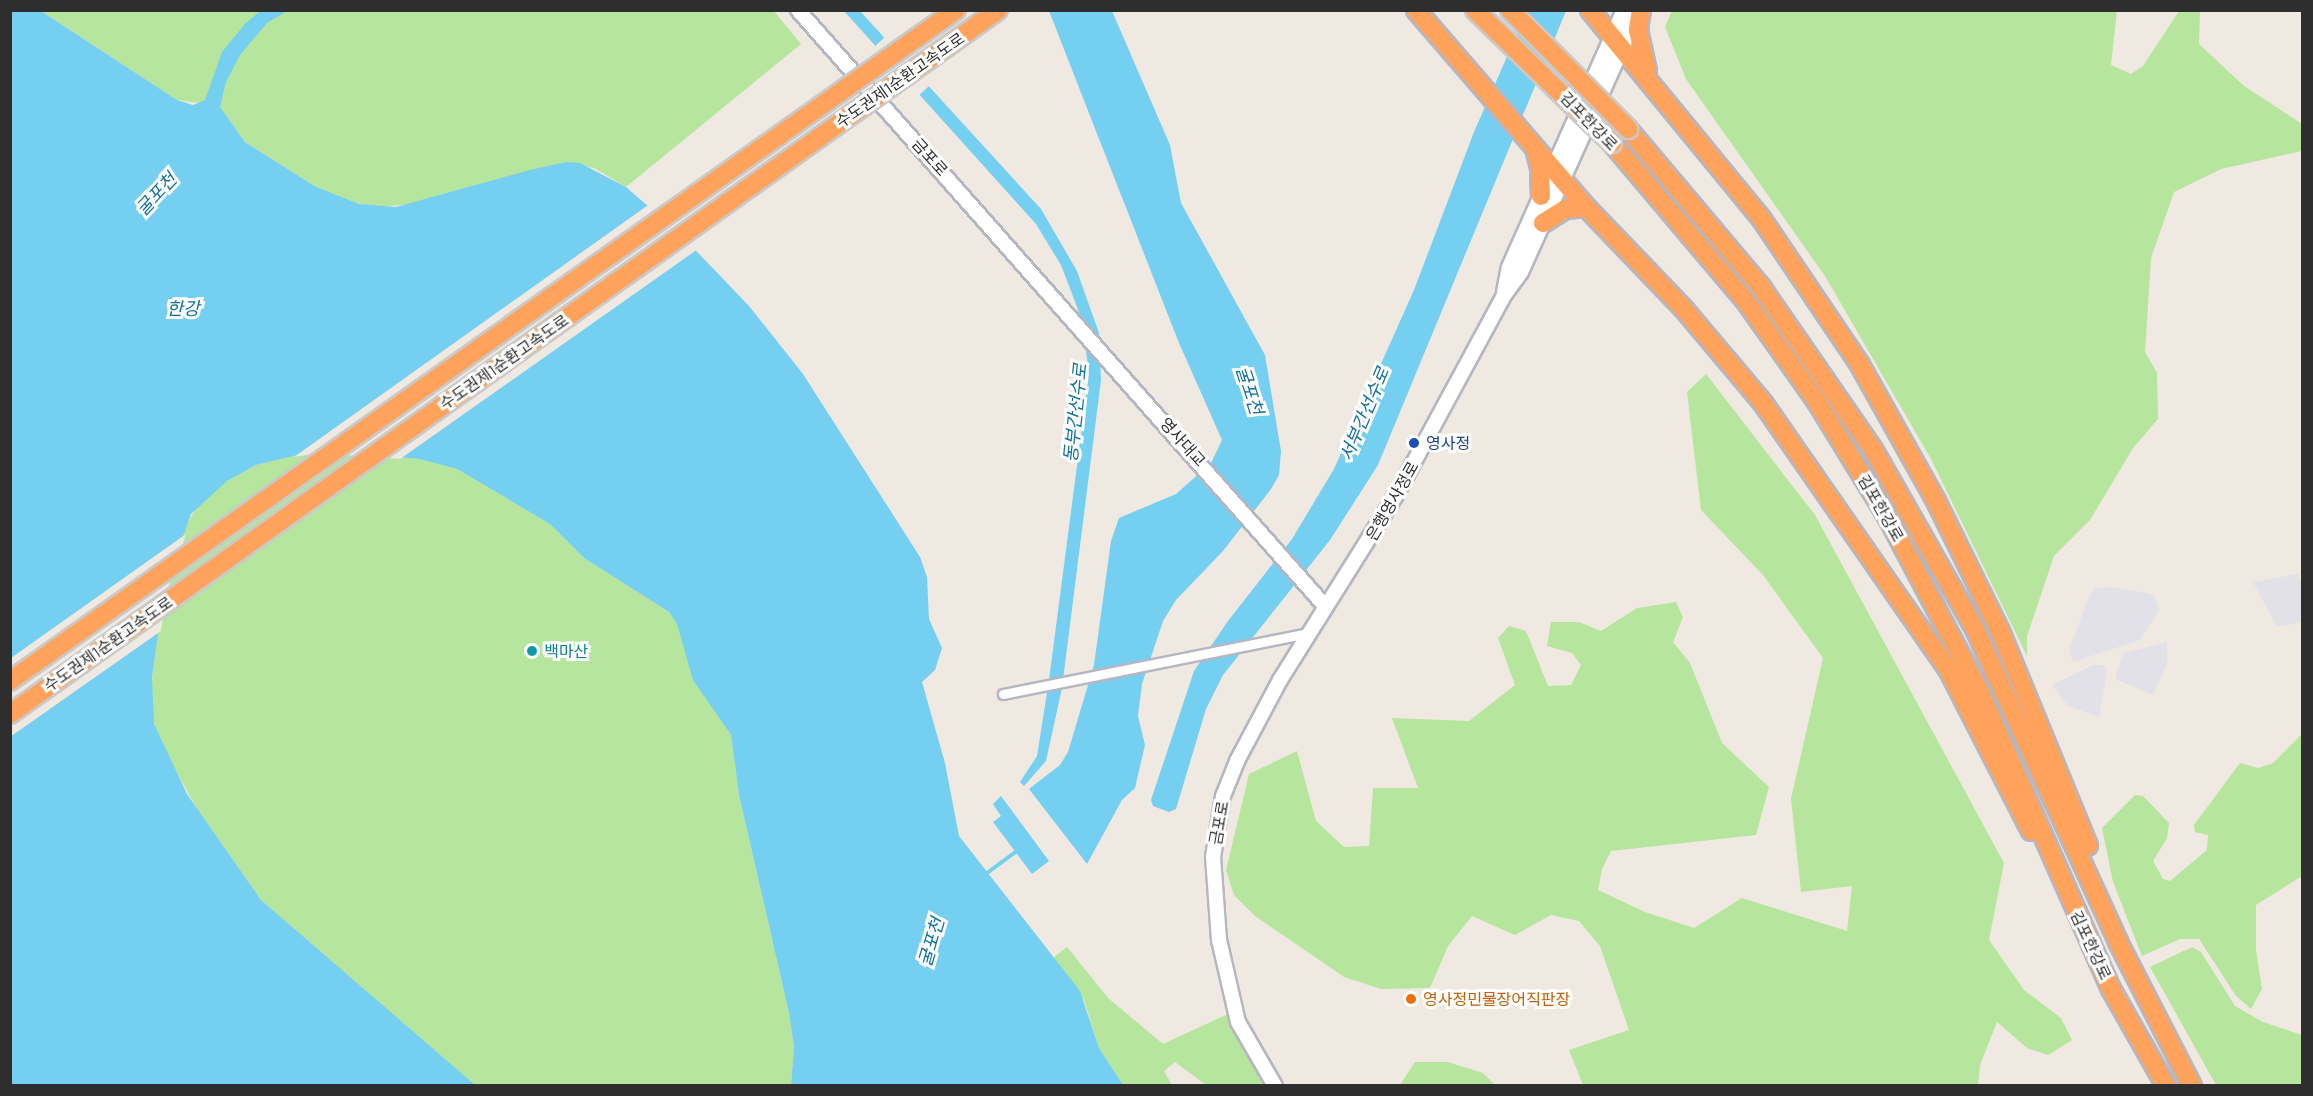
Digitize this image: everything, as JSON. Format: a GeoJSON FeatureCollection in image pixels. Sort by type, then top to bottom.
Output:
{"type":"FeatureCollection","features":[{"type":"Feature","properties":{"kind":"highway","name":"수도권제1순환고속도로"},"geometry":{"type":"LineString","coordinates":[[10,681],[956,10]]}},
{"type":"Feature","properties":{"kind":"highway","name":"수도권제1순환고속도로"},"geometry":{"type":"LineString","coordinates":[[10,714],[998,10]]}},
{"type":"Feature","properties":{"kind":"highway"},"geometry":{"type":"LineString","coordinates":[[1416,10],[1586,207],[1690,316],[1763,403],[1948,669],[2017,809],[2056,868]]}},
{"type":"Feature","properties":{"kind":"highway","name":"김포한강로"},"geometry":{"type":"LineString","coordinates":[[1475,10],[1612,143],[1747,303],[1849,453],[1955,641],[2111,989],[2166,1086]]}},
{"type":"Feature","properties":{"kind":"highway","name":"김포한강로"},"geometry":{"type":"LineString","coordinates":[[1510,10],[1628,129],[1761,286],[1874,450],[1975,629],[2118,942],[2192,1086]]}},
{"type":"Feature","properties":{"kind":"highway"},"geometry":{"type":"LineString","coordinates":[[1590,10],[1651,81],[1761,218],[1828,316],[1936,501],[2000,631],[2059,769],[2118,942]]}},
{"type":"Feature","properties":{"kind":"highway"},"geometry":{"type":"LineString","coordinates":[[1640,10],[1638,30],[1641,52],[1651,81]]}},
{"type":"Feature","properties":{"kind":"highway"},"geometry":{"type":"LineString","coordinates":[[1529,140],[1540,168],[1541,196]]}},
{"type":"Feature","properties":{"kind":"highway"},"geometry":{"type":"LineString","coordinates":[[1543,223],[1565,209],[1586,207]]}},
{"type":"Feature","properties":{"kind":"main road","name":"금포로"},"geometry":{"type":"LineString","coordinates":[[798,10],[1062,304]]}},
{"type":"Feature","properties":{"kind":"main road"},"geometry":{"type":"LineString","coordinates":[[1617,42],[1618,10]]}},
{"type":"Feature","properties":{"kind":"main road","name":"은행영사정로"},"geometry":{"type":"LineString","coordinates":[[1617,42],[1624,10]]}},
{"type":"Feature","properties":{"kind":"main road","name":"은행영사정로"},"geometry":{"type":"LineString","coordinates":[[1325,606],[1395,497],[1503,297],[1521,272],[1543,223],[1558,173],[1617,42],[1640,10]]}},
{"type":"Feature","properties":{"kind":"main road","name":"은행영사정로"},"geometry":{"type":"LineString","coordinates":[[1503,297],[1509,267],[1541,196],[1558,173]]}},
{"type":"Feature","properties":{"kind":"main road","name":"영사대교"},"geometry":{"type":"LineString","coordinates":[[1062,304],[1325,606]]}},
{"type":"Feature","properties":{"kind":"main road","name":"금포로"},"geometry":{"type":"LineString","coordinates":[[1275,1086],[1250,1047],[1230,993],[1218,931],[1215,839],[1223,796],[1237,761],[1307,633],[1325,606]]}},
{"type":"Feature","properties":{"kind":"street"},"geometry":{"type":"LineString","coordinates":[[1003,694],[1307,633]]}},
{"type":"Feature","properties":{"kind":"shaded area"},"geometry":{"type":"Polygon","coordinates":[[[2298,574],[2302,583],[2301,622],[2277,627],[2253,582],[2298,574]]]}},
{"type":"Feature","properties":{"kind":"shaded area"},"geometry":{"type":"Polygon","coordinates":[[[2114,587],[2150,594],[2155,597],[2159,611],[2140,640],[2073,662],[2069,651],[2094,588],[2114,587]]]}},
{"type":"Feature","properties":{"kind":"shaded area"},"geometry":{"type":"Polygon","coordinates":[[[2167,642],[2167,664],[2153,695],[2115,679],[2123,653],[2167,642]]]}},
{"type":"Feature","properties":{"kind":"shaded area"},"geometry":{"type":"Polygon","coordinates":[[[2093,665],[2103,665],[2107,671],[2099,717],[2068,706],[2052,685],[2093,665]]]}},
{"type":"Feature","properties":{"kind":"green space"},"geometry":{"type":"Polygon","coordinates":[[[773,10],[801,44],[626,187],[594,168],[566,162],[415,204],[376,207],[346,201],[316,187],[245,142],[227,117],[199,103],[177,100],[41,11],[773,10]]]}},
{"type":"Feature","properties":{"kind":"green space"},"geometry":{"type":"Polygon","coordinates":[[[1672,10],[2117,11],[2111,65],[2131,74],[2143,66],[2179,11],[2200,11],[2199,44],[2244,86],[2302,124],[2302,151],[2221,169],[2174,192],[2151,258],[2145,352],[2157,373],[2158,419],[2133,448],[2090,520],[2054,556],[2027,636],[2027,656],[1931,459],[1825,276],[1686,79],[1665,27],[1672,10]]]}},
{"type":"Feature","properties":{"kind":"green space"},"geometry":{"type":"Polygon","coordinates":[[[1706,374],[1815,515],[2004,863],[1989,940],[2024,990],[2061,1018],[2072,1040],[2048,1055],[2027,1048],[1997,1022],[1980,1065],[1978,1085],[1583,1085],[1569,1050],[1629,1030],[1600,946],[1579,921],[1551,915],[1515,935],[1472,916],[1448,946],[1430,988],[1381,989],[1344,977],[1255,916],[1234,895],[1226,870],[1249,774],[1297,751],[1316,821],[1344,847],[1369,846],[1373,788],[1418,788],[1392,718],[1469,721],[1515,685],[1498,638],[1509,626],[1526,631],[1548,686],[1571,685],[1581,665],[1572,653],[1547,646],[1551,622],[1579,622],[1601,631],[1637,608],[1676,602],[1683,617],[1673,642],[1690,663],[1722,743],[1769,787],[1756,835],[1611,851],[1602,869],[1598,890],[1645,912],[1694,928],[1742,898],[1847,931],[1852,886],[1801,892],[1791,799],[1823,658],[1763,575],[1701,510],[1687,392],[1706,374]]]}},
{"type":"Feature","properties":{"kind":"green space"},"geometry":{"type":"Polygon","coordinates":[[[319,450],[419,459],[457,469],[550,524],[584,558],[669,612],[677,624],[694,680],[731,735],[739,795],[789,1013],[794,1047],[791,1085],[475,1086],[261,900],[196,807],[158,739],[151,711],[153,658],[164,590],[185,528],[199,503],[227,481],[256,465],[319,450]]]}},
{"type":"Feature","properties":{"kind":"green space"},"geometry":{"type":"Polygon","coordinates":[[[2302,734],[2302,876],[2256,905],[2256,950],[2262,989],[2251,1009],[2236,996],[2199,939],[2180,939],[2142,956],[2113,882],[2102,828],[2135,795],[2143,796],[2169,823],[2167,838],[2153,861],[2163,879],[2170,881],[2207,850],[2208,835],[2195,832],[2194,825],[2240,763],[2258,768],[2273,763],[2302,734]]]}},
{"type":"Feature","properties":{"kind":"green space"},"geometry":{"type":"Polygon","coordinates":[[[1067,947],[1108,998],[1163,1044],[1228,1014],[1263,1085],[1206,1085],[1175,1062],[1164,1071],[1172,1085],[1123,1085],[1099,1048],[1084,1000],[1053,958],[1067,947]]]}},
{"type":"Feature","properties":{"kind":"green space"},"geometry":{"type":"Polygon","coordinates":[[[2192,947],[2201,952],[2235,1006],[2263,1022],[2302,1035],[2302,1085],[2216,1085],[2150,967],[2192,947]]]}},
{"type":"Feature","properties":{"kind":"green space"},"geometry":{"type":"Polygon","coordinates":[[[1415,1062],[1448,1062],[1483,1073],[1495,1085],[1400,1085],[1415,1062]]]}},
{"type":"Feature","properties":{"kind":"water","name":"한강"},"geometry":{"type":"Polygon","coordinates":[[[10,11],[41,11],[177,100],[193,105],[205,100],[222,52],[245,24],[260,11],[287,11],[267,23],[240,55],[226,82],[220,107],[245,142],[316,187],[359,204],[396,207],[530,170],[566,162],[580,163],[626,187],[681,235],[749,306],[803,374],[920,557],[927,577],[929,619],[942,648],[935,670],[922,682],[945,763],[959,836],[1080,991],[1099,1048],[1123,1085],[791,1085],[794,1047],[789,1013],[739,795],[731,735],[693,680],[677,624],[669,612],[584,558],[550,524],[457,469],[419,459],[319,450],[256,465],[227,481],[191,514],[164,590],[152,677],[154,724],[187,794],[261,900],[475,1085],[11,1085],[10,11]]]}},
{"type":"Feature","properties":{"kind":"water"},"geometry":{"type":"Polygon","coordinates":[[[844,11],[860,11],[1041,209],[1077,271],[1099,333],[1101,380],[1062,688],[1046,761],[1024,786],[1020,782],[1037,756],[1049,680],[1089,374],[1082,320],[1061,265],[1036,224],[844,11]]]}},
{"type":"Feature","properties":{"kind":"water"},"geometry":{"type":"Polygon","coordinates":[[[1049,11],[1112,11],[1170,145],[1181,203],[1265,355],[1281,451],[1279,475],[1271,489],[1223,551],[1176,600],[1163,621],[1142,684],[1138,716],[1145,745],[1135,788],[1122,800],[1087,864],[1029,789],[1060,765],[1068,752],[1094,665],[1111,541],[1119,518],[1176,494],[1211,463],[1222,440],[1179,343],[1049,11]]]}},
{"type":"Feature","properties":{"kind":"water","name":"서부간선수로"},"geometry":{"type":"Polygon","coordinates":[[[1527,11],[1566,11],[1378,465],[1330,540],[1223,675],[1206,709],[1176,809],[1169,812],[1153,806],[1151,800],[1194,671],[1228,621],[1292,539],[1334,469],[1414,290],[1474,132],[1527,11]]]}},
{"type":"Feature","properties":{"kind":"water"},"geometry":{"type":"Polygon","coordinates":[[[1001,796],[1049,861],[1032,874],[993,822],[1001,816],[993,804],[1001,796]]]}},
{"type":"Feature","properties":{"kind":"pier"},"geometry":{"type":"Polygon","coordinates":[[[887,35],[932,83],[918,96],[873,48],[887,35]]]}},
{"type":"Feature","properties":{"kind":"pier"},"geometry":{"type":"Polygon","coordinates":[[[651,203],[698,249],[400,459],[319,453],[294,457],[651,203]]]}},
{"type":"Feature","properties":{"kind":"pier"},"geometry":{"type":"Polygon","coordinates":[[[186,534],[167,591],[161,631],[10,737],[11,658],[186,534]]]}},
{"type":"Feature","properties":{"kind":"waterway","name":"굴포천"},"geometry":{"type":"LineString","coordinates":[[983,876],[1018,850]]}},
{"type":"Feature","properties":{"kind":"place","name":"영사정"},"geometry":{"type":"Point","coordinates":[1414,443]}},
{"type":"Feature","properties":{"kind":"place","name":"백마산"},"geometry":{"type":"Point","coordinates":[532,651]}},
{"type":"Feature","properties":{"kind":"place","name":"영사정민물장어직판장"},"geometry":{"type":"Point","coordinates":[1411,999]}},
{"type":"Feature","properties":{"kind":"water label","name":"동부간선수로"},"geometry":{"type":"Point","coordinates":[1075,413]}}]}
